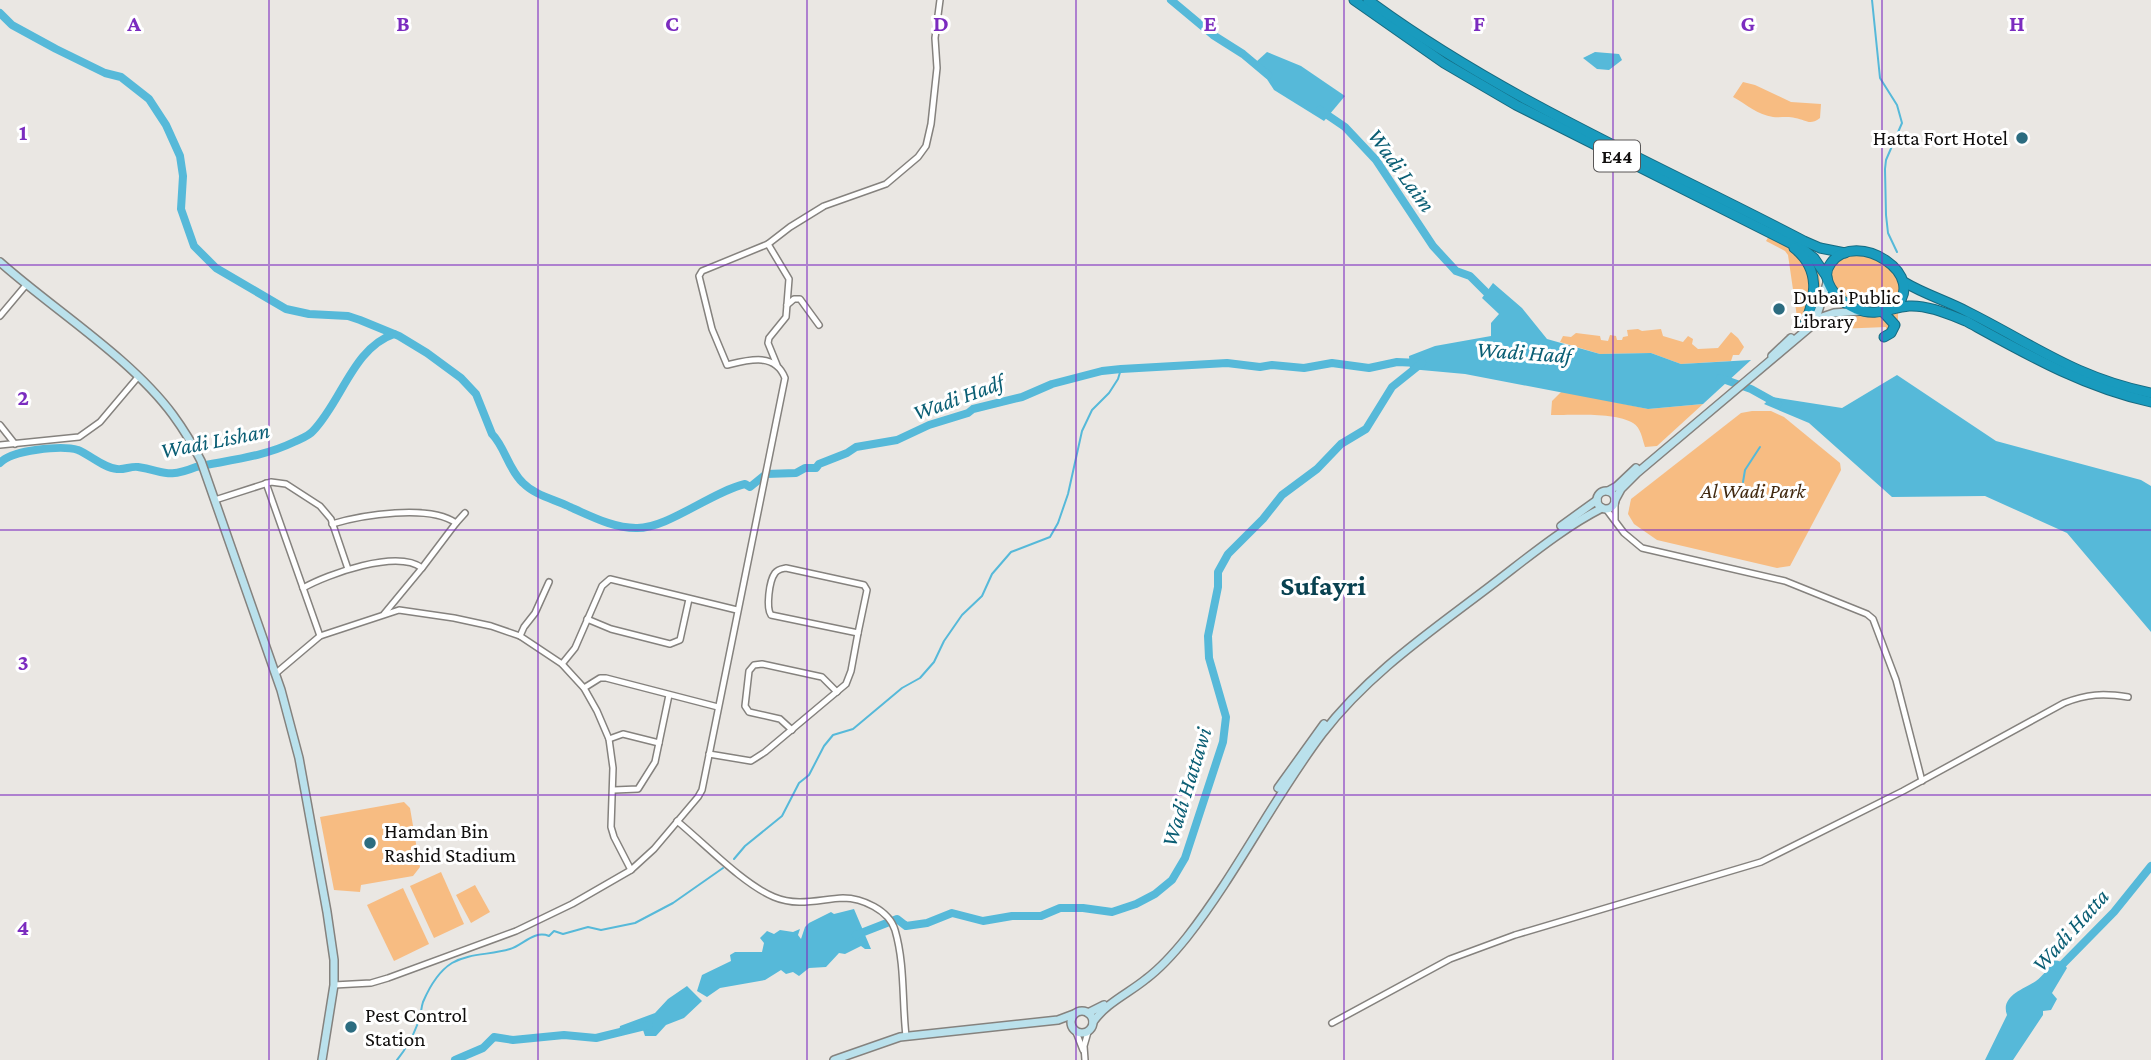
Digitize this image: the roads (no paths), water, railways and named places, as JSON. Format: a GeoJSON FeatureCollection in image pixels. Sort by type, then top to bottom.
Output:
{"type":"FeatureCollection","features":[{"type":"Feature","properties":{"kind":"highway","name":"E44"},"geometry":{"type":"LineString","coordinates":[[1354,0],[1370,5],[1435,47],[1562,119],[1812,245],[1845,253]]}},
{"type":"Feature","properties":{"kind":"highway","name":"E44"},"geometry":{"type":"LineString","coordinates":[[1367,4],[1444,63],[1516,105],[1809,253],[1827,278]]}},
{"type":"Feature","properties":{"kind":"highway"},"geometry":{"type":"LineString","coordinates":[[1781,239],[1803,257],[1814,279],[1813,304],[1804,326]]}},
{"type":"Feature","properties":{"kind":"highway"},"geometry":{"type":"LineString","coordinates":[[2151,393],[2107,383],[1982,325],[1948,314],[1910,306],[1889,311],[1861,311],[1837,296],[1827,278],[1830,264],[1845,253],[1863,252],[1880,257],[1897,269],[1904,282],[1982,325],[2067,375],[2105,390],[2151,401]]}},
{"type":"Feature","properties":{"kind":"highway"},"geometry":{"type":"LineString","coordinates":[[1889,311],[1902,300],[1904,282]]}},
{"type":"Feature","properties":{"kind":"highway"},"geometry":{"type":"LineString","coordinates":[[1884,337],[1891,333],[1895,325],[1889,311]]}},
{"type":"Feature","properties":{"kind":"highway"},"geometry":{"type":"LineString","coordinates":[[2061,386],[2067,375]]}},
{"type":"Feature","properties":{"kind":"main road"},"geometry":{"type":"LineString","coordinates":[[0,262],[138,377],[172,413],[201,461],[275,674],[299,758],[327,912],[334,983],[320,1059]]}},
{"type":"Feature","properties":{"kind":"main road"},"geometry":{"type":"LineString","coordinates":[[1756,373],[1818,312],[1827,278]]}},
{"type":"Feature","properties":{"kind":"main road"},"geometry":{"type":"LineString","coordinates":[[1048,1021],[1088,1032],[1093,1022],[1108,1006],[1152,975],[1185,939],[1218,893],[1271,807],[1321,736],[1374,678],[1426,633],[1572,524],[1612,506],[1621,489],[1637,473],[1822,317],[1845,311],[1861,311]]}},
{"type":"Feature","properties":{"kind":"main road"},"geometry":{"type":"LineString","coordinates":[[834,1060],[887,1040],[908,1036],[1048,1021],[1080,1011],[1088,1013],[1142,978],[1178,942],[1216,889],[1308,743],[1368,677],[1424,630],[1597,500],[1601,492],[1618,486],[1631,472],[1740,387]]}},
{"type":"Feature","properties":{"kind":"main road"},"geometry":{"type":"LineString","coordinates":[[1608,491],[1612,493],[1615,501]]}},
{"type":"Feature","properties":{"kind":"main road"},"geometry":{"type":"LineString","coordinates":[[1597,500],[1604,508]]}},
{"type":"Feature","properties":{"kind":"main road"},"geometry":{"type":"LineString","coordinates":[[1088,1013],[1093,1022]]}},
{"type":"Feature","properties":{"kind":"main road"},"geometry":{"type":"LineString","coordinates":[[1074,1014],[1070,1021],[1074,1030]]}},
{"type":"Feature","properties":{"kind":"street"},"geometry":{"type":"LineString","coordinates":[[778,367],[761,359],[727,365],[712,329],[699,281],[702,271],[768,244],[817,210],[886,184],[922,152],[931,124],[934,100],[937,68],[935,38],[940,0]]}},
{"type":"Feature","properties":{"kind":"street"},"geometry":{"type":"LineString","coordinates":[[334,983],[371,983],[387,978],[516,931],[572,904],[631,870],[654,849],[702,790],[785,378],[768,343],[785,319],[788,276],[768,244]]}},
{"type":"Feature","properties":{"kind":"street"},"geometry":{"type":"LineString","coordinates":[[0,316],[26,285]]}},
{"type":"Feature","properties":{"kind":"street"},"geometry":{"type":"LineString","coordinates":[[787,305],[794,299],[800,299],[819,325]]}},
{"type":"Feature","properties":{"kind":"street"},"geometry":{"type":"LineString","coordinates":[[0,445],[79,437],[92,430],[138,377]]}},
{"type":"Feature","properties":{"kind":"street"},"geometry":{"type":"LineString","coordinates":[[0,425],[15,444]]}},
{"type":"Feature","properties":{"kind":"street"},"geometry":{"type":"LineString","coordinates":[[215,500],[266,483],[277,481],[286,484],[323,509],[332,524],[348,569]]}},
{"type":"Feature","properties":{"kind":"street"},"geometry":{"type":"LineString","coordinates":[[266,483],[320,636]]}},
{"type":"Feature","properties":{"kind":"street"},"geometry":{"type":"LineString","coordinates":[[1615,501],[1616,522]]}},
{"type":"Feature","properties":{"kind":"street"},"geometry":{"type":"LineString","coordinates":[[1604,508],[1633,542],[1642,548],[1785,581],[1874,619],[1896,680],[1922,781]]}},
{"type":"Feature","properties":{"kind":"street"},"geometry":{"type":"LineString","coordinates":[[332,524],[350,519],[407,513],[440,515],[456,523]]}},
{"type":"Feature","properties":{"kind":"street"},"geometry":{"type":"LineString","coordinates":[[383,614],[465,513]]}},
{"type":"Feature","properties":{"kind":"street"},"geometry":{"type":"LineString","coordinates":[[303,587],[348,569],[401,562],[422,568]]}},
{"type":"Feature","properties":{"kind":"street"},"geometry":{"type":"LineString","coordinates":[[709,754],[751,761],[792,730],[849,680],[867,590],[864,585],[786,568],[775,572],[767,607],[771,615],[858,633]]}},
{"type":"Feature","properties":{"kind":"street"},"geometry":{"type":"LineString","coordinates":[[562,664],[575,648],[602,586],[610,579],[737,610]]}},
{"type":"Feature","properties":{"kind":"street"},"geometry":{"type":"LineString","coordinates":[[520,636],[535,613],[549,582]]}},
{"type":"Feature","properties":{"kind":"street"},"geometry":{"type":"LineString","coordinates":[[398,598],[400,607],[405,611]]}},
{"type":"Feature","properties":{"kind":"street"},"geometry":{"type":"LineString","coordinates":[[587,619],[611,629],[676,644],[680,640],[689,598]]}},
{"type":"Feature","properties":{"kind":"street"},"geometry":{"type":"LineString","coordinates":[[275,674],[320,636],[399,610],[454,618],[520,636],[562,664],[584,688],[609,739],[614,790],[611,827],[631,870]]}},
{"type":"Feature","properties":{"kind":"street"},"geometry":{"type":"LineString","coordinates":[[792,730],[780,719],[750,712],[745,706],[749,671],[754,665],[762,664],[822,677],[837,692]]}},
{"type":"Feature","properties":{"kind":"street"},"geometry":{"type":"LineString","coordinates":[[584,688],[600,678],[718,707]]}},
{"type":"Feature","properties":{"kind":"street"},"geometry":{"type":"LineString","coordinates":[[1332,1023],[1450,959],[1515,935],[1761,862],[1922,781],[2064,703],[2099,693],[2127,697]]}},
{"type":"Feature","properties":{"kind":"street"},"geometry":{"type":"LineString","coordinates":[[614,790],[631,791],[642,785],[655,762],[669,695]]}},
{"type":"Feature","properties":{"kind":"street"},"geometry":{"type":"LineString","coordinates":[[609,739],[624,734],[659,743]]}},
{"type":"Feature","properties":{"kind":"street"},"geometry":{"type":"LineString","coordinates":[[677,821],[740,874],[774,897],[800,902],[848,898],[880,909],[894,927],[908,1036]]}},
{"type":"Feature","properties":{"kind":"street"},"geometry":{"type":"LineString","coordinates":[[1074,1030],[1085,1060]]}},
{"type":"Feature","properties":{"kind":"street"},"geometry":{"type":"LineString","coordinates":[[1083,1050],[1088,1032]]}},
{"type":"Feature","properties":{"kind":"water"},"geometry":{"type":"Polygon","coordinates":[[[1267,52],[1301,66],[1345,96],[1324,121],[1274,90],[1256,62],[1267,52]]]}},
{"type":"Feature","properties":{"kind":"water"},"geometry":{"type":"Polygon","coordinates":[[[1595,52],[1619,54],[1622,60],[1609,70],[1597,69],[1583,58],[1595,52]]]}},
{"type":"Feature","properties":{"kind":"water"},"geometry":{"type":"Polygon","coordinates":[[[1493,283],[1522,308],[1547,339],[1600,354],[1651,353],[1681,364],[1751,360],[1703,404],[1648,409],[1465,374],[1410,369],[1409,356],[1435,346],[1491,336],[1491,323],[1499,314],[1482,298],[1493,283]]]}},
{"type":"Feature","properties":{"kind":"water"},"geometry":{"type":"Polygon","coordinates":[[[1897,375],[1996,441],[2141,480],[2151,486],[2151,632],[2067,533],[1985,496],[1892,497],[1809,423],[1764,404],[1772,397],[1842,408],[1897,375]]]}},
{"type":"Feature","properties":{"kind":"water"},"geometry":{"type":"Polygon","coordinates":[[[854,909],[871,949],[861,946],[845,954],[839,953],[826,967],[809,968],[799,976],[793,972],[786,974],[781,970],[765,980],[720,988],[707,997],[697,991],[702,975],[731,961],[730,955],[735,952],[762,952],[764,943],[760,938],[767,931],[774,934],[780,930],[793,932],[800,929],[798,935],[801,939],[809,923],[831,912],[834,914],[854,909]]]}},
{"type":"Feature","properties":{"kind":"water"},"geometry":{"type":"Polygon","coordinates":[[[2055,960],[2062,962],[2067,968],[2052,993],[2057,999],[2051,1010],[2043,1011],[2013,1060],[1985,1060],[2007,1015],[2006,1008],[2010,998],[2039,979],[2055,960]]]}},
{"type":"Feature","properties":{"kind":"water"},"geometry":{"type":"Polygon","coordinates":[[[687,986],[702,1001],[684,1018],[666,1025],[656,1036],[645,1036],[643,1030],[636,1026],[619,1032],[620,1026],[655,1013],[668,999],[687,986]]]}},
{"type":"Feature","properties":{"kind":"waterway","name":"Wadi Laim"},"geometry":{"type":"LineString","coordinates":[[1171,0],[1268,75]]}},
{"type":"Feature","properties":{"kind":"waterway"},"geometry":{"type":"LineString","coordinates":[[1872,0],[1880,78],[1897,105],[1902,123],[1886,160],[1885,169],[1888,233],[1897,252]]}},
{"type":"Feature","properties":{"kind":"waterway","name":"Wadi Hadf"},"geometry":{"type":"LineString","coordinates":[[0,13],[12,25],[56,49],[105,73],[121,77],[149,99],[166,125],[180,156],[183,176],[181,209],[194,246],[216,268],[286,309],[309,314],[348,316],[399,336],[427,353],[461,378],[476,394],[492,434],[523,483],[539,494],[619,526],[636,528],[661,523],[732,488],[745,484],[750,487],[766,474],[796,473],[805,468],[816,468],[819,464],[856,447],[897,440],[973,409],[1022,397],[1052,384],[1102,371],[1227,363],[1304,368],[1332,363],[1369,368],[1397,362],[1419,363]]}},
{"type":"Feature","properties":{"kind":"waterway","name":"Wadi Laim"},"geometry":{"type":"LineString","coordinates":[[1320,110],[1345,127],[1376,160],[1433,246],[1456,271],[1470,276],[1493,299]]}},
{"type":"Feature","properties":{"kind":"waterway","name":"Wadi Lishan"},"geometry":{"type":"LineString","coordinates":[[0,463],[25,452],[49,448],[71,449],[112,468],[138,467],[172,473],[270,451],[311,433],[368,351],[394,334]]}},
{"type":"Feature","properties":{"kind":"waterway","name":"Wadi Hattawi"},"geometry":{"type":"LineString","coordinates":[[856,935],[897,919],[906,926],[927,923],[952,913],[983,921],[1012,916],[1041,916],[1060,908],[1112,912],[1155,894],[1172,880],[1185,858],[1223,742],[1226,717],[1209,658],[1208,636],[1218,587],[1218,572],[1228,554],[1263,519],[1282,495],[1317,469],[1341,444],[1366,429],[1392,387],[1422,363]]}},
{"type":"Feature","properties":{"kind":"waterway"},"geometry":{"type":"LineString","coordinates":[[734,859],[745,846],[782,816],[799,783],[809,775],[833,735],[853,729],[902,688],[920,678],[934,662],[944,641],[962,615],[982,596],[992,574],[1011,552],[1050,537],[1068,494],[1082,431],[1092,410],[1109,393],[1118,379],[1121,369]]}},
{"type":"Feature","properties":{"kind":"waterway","name":"Wadi Hadf"},"geometry":{"type":"LineString","coordinates":[[1720,378],[1751,389],[1778,404]]}},
{"type":"Feature","properties":{"kind":"waterway"},"geometry":{"type":"LineString","coordinates":[[1743,482],[1745,470],[1760,447]]}},
{"type":"Feature","properties":{"kind":"waterway","name":"Wadi Hatta"},"geometry":{"type":"LineString","coordinates":[[2058,969],[2114,912],[2151,866]]}},
{"type":"Feature","properties":{"kind":"waterway"},"geometry":{"type":"LineString","coordinates":[[397,1060],[414,1033],[428,991],[452,963],[466,957],[510,949],[533,936],[549,936],[554,931],[563,934],[588,927],[601,930],[635,923],[673,903],[723,868]]}},
{"type":"Feature","properties":{"kind":"waterway","name":"Wadi Hattawi"},"geometry":{"type":"LineString","coordinates":[[455,1060],[483,1048],[494,1037],[513,1040],[564,1035],[596,1038],[649,1025]]}},
{"type":"Feature","properties":{"kind":"place","name":"Hatta Fort Hotel"},"geometry":{"type":"Point","coordinates":[2022,138]}},
{"type":"Feature","properties":{"kind":"place","name":"Dubai Public Library"},"geometry":{"type":"Point","coordinates":[1779,309]}},
{"type":"Feature","properties":{"kind":"place","name":"Hamdan Bin Rashid Stadium"},"geometry":{"type":"Point","coordinates":[370,843]}},
{"type":"Feature","properties":{"kind":"place","name":"Pest Control Station"},"geometry":{"type":"Point","coordinates":[351,1027]}},
{"type":"Feature","properties":{"kind":"district","name":"Sufayri"},"geometry":{"type":"Point","coordinates":[1323,585]}},
{"type":"Feature","properties":{"kind":"park label","name":"Al Wadi Park"},"geometry":{"type":"Point","coordinates":[1753,491]}}]}
